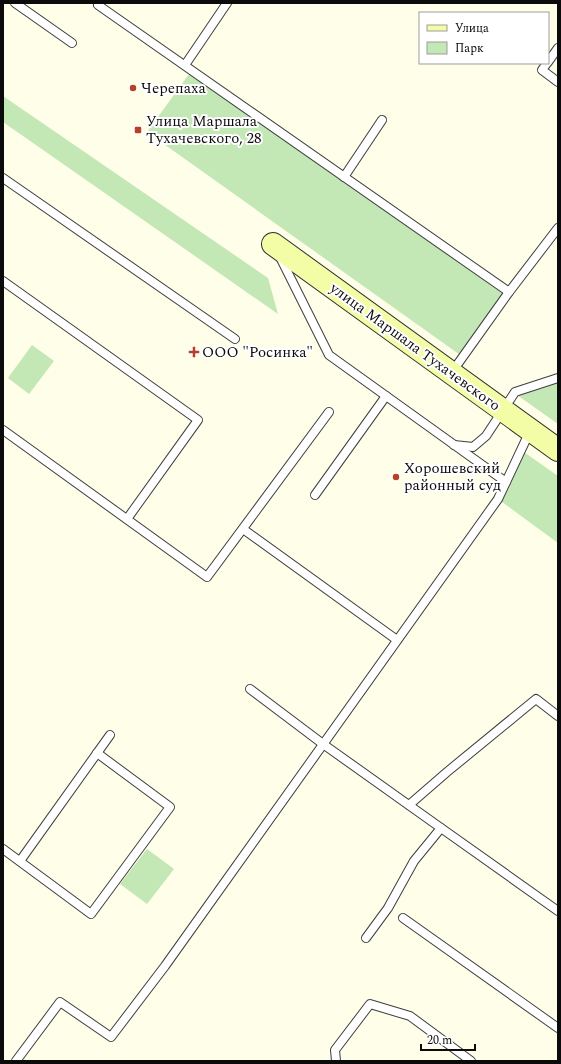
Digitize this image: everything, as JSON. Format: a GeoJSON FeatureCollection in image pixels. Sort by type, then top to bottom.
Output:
{"type":"FeatureCollection","features":[{"type":"Feature","properties":{"kind":"street","name":"улица Маршала Тухачевского"},"geometry":{"type":"LineString","coordinates":[[273,244],[558,450]]}},
{"type":"Feature","properties":{"kind":"lane"},"geometry":{"type":"LineString","coordinates":[[14,3],[72,43]]}},
{"type":"Feature","properties":{"kind":"lane"},"geometry":{"type":"LineString","coordinates":[[99,3],[98,5],[508,292]]}},
{"type":"Feature","properties":{"kind":"lane"},"geometry":{"type":"LineString","coordinates":[[185,65],[227,3]]}},
{"type":"Feature","properties":{"kind":"lane"},"geometry":{"type":"LineString","coordinates":[[549,61],[558,48]]}},
{"type":"Feature","properties":{"kind":"lane"},"geometry":{"type":"LineString","coordinates":[[546,64],[542,70],[558,82]]}},
{"type":"Feature","properties":{"kind":"lane"},"geometry":{"type":"LineString","coordinates":[[344,177],[382,120]]}},
{"type":"Feature","properties":{"kind":"lane"},"geometry":{"type":"LineString","coordinates":[[3,178],[236,339]]}},
{"type":"Feature","properties":{"kind":"lane"},"geometry":{"type":"LineString","coordinates":[[452,373],[508,292],[558,228]]}},
{"type":"Feature","properties":{"kind":"lane"},"geometry":{"type":"LineString","coordinates":[[273,244],[329,355],[506,482]]}},
{"type":"Feature","properties":{"kind":"lane"},"geometry":{"type":"LineString","coordinates":[[3,281],[198,420],[127,519]]}},
{"type":"Feature","properties":{"kind":"lane"},"geometry":{"type":"LineString","coordinates":[[454,445],[473,447],[486,436],[515,392],[558,378]]}},
{"type":"Feature","properties":{"kind":"lane"},"geometry":{"type":"LineString","coordinates":[[315,495],[386,396]]}},
{"type":"Feature","properties":{"kind":"lane"},"geometry":{"type":"LineString","coordinates":[[3,430],[207,577],[329,412]]}},
{"type":"Feature","properties":{"kind":"lane"},"geometry":{"type":"LineString","coordinates":[[16,1061],[60,1002],[111,1037],[165,966],[498,499],[531,430]]}},
{"type":"Feature","properties":{"kind":"lane"},"geometry":{"type":"LineString","coordinates":[[243,529],[397,640]]}},
{"type":"Feature","properties":{"kind":"lane"},"geometry":{"type":"LineString","coordinates":[[250,689],[323,744],[558,911]]}},
{"type":"Feature","properties":{"kind":"lane"},"geometry":{"type":"LineString","coordinates":[[409,805],[536,699],[558,716]]}},
{"type":"Feature","properties":{"kind":"lane"},"geometry":{"type":"LineString","coordinates":[[20,861],[110,735]]}},
{"type":"Feature","properties":{"kind":"lane"},"geometry":{"type":"LineString","coordinates":[[3,849],[91,914],[170,807],[97,753]]}},
{"type":"Feature","properties":{"kind":"lane"},"geometry":{"type":"LineString","coordinates":[[366,938],[388,908],[414,861],[441,828]]}},
{"type":"Feature","properties":{"kind":"lane"},"geometry":{"type":"LineString","coordinates":[[403,918],[558,1028]]}},
{"type":"Feature","properties":{"kind":"lane"},"geometry":{"type":"LineString","coordinates":[[336,1061],[335,1050],[370,1004],[410,1016],[471,1061]]}},
{"type":"Feature","properties":{"kind":"green space"},"geometry":{"type":"Polygon","coordinates":[[[192,70],[509,292],[463,357],[147,132],[192,70]]]}},
{"type":"Feature","properties":{"kind":"green space"},"geometry":{"type":"Polygon","coordinates":[[[3,96],[268,278],[278,314],[3,122],[3,96]]]}},
{"type":"Feature","properties":{"kind":"green space"},"geometry":{"type":"Polygon","coordinates":[[[32,345],[54,361],[29,394],[8,378],[32,345]]]}},
{"type":"Feature","properties":{"kind":"green space"},"geometry":{"type":"Polygon","coordinates":[[[558,382],[558,424],[517,395],[558,382]]]}},
{"type":"Feature","properties":{"kind":"green space"},"geometry":{"type":"Polygon","coordinates":[[[521,450],[558,476],[558,543],[498,499],[521,450]]]}},
{"type":"Feature","properties":{"kind":"green space"},"geometry":{"type":"Polygon","coordinates":[[[147,849],[174,869],[147,904],[120,884],[147,849]]]}},
{"type":"Feature","properties":{"kind":"place","name":"Черепаха"},"geometry":{"type":"Point","coordinates":[133,88]}},
{"type":"Feature","properties":{"kind":"place","name":"Улица Маршала Тухачевского, 28"},"geometry":{"type":"Point","coordinates":[138,130]}},
{"type":"Feature","properties":{"kind":"place","name":"ООО \"Росинка\""},"geometry":{"type":"Point","coordinates":[194,352]}},
{"type":"Feature","properties":{"kind":"place","name":"Хорошевский районный суд"},"geometry":{"type":"Point","coordinates":[396,477]}}]}
